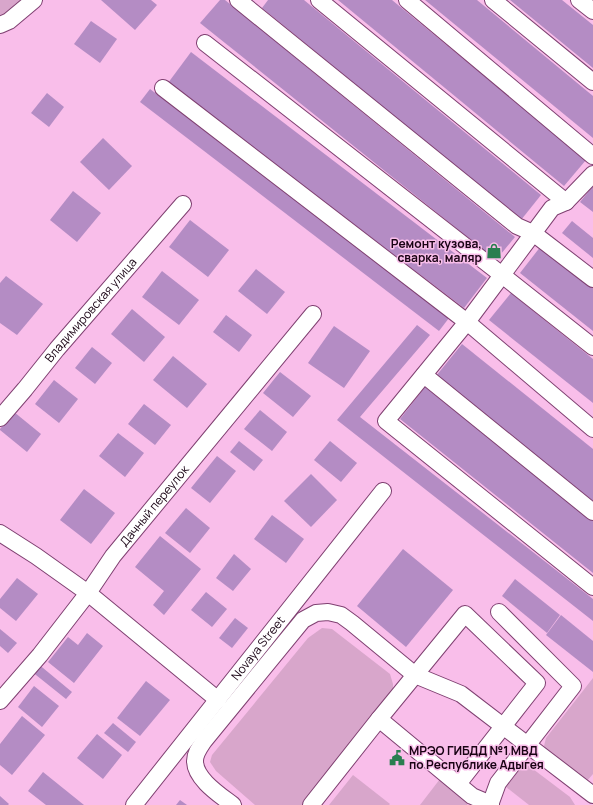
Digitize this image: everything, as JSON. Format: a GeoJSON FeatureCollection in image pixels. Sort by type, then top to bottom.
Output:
{"type":"FeatureCollection","features":[{"type":"Feature","properties":{"kind":"street"},"geometry":{"type":"LineString","coordinates":[[0,25],[9,21],[34,0]]}},
{"type":"Feature","properties":{"kind":"street"},"geometry":{"type":"LineString","coordinates":[[238,0],[517,226],[533,233],[593,279]]}},
{"type":"Feature","properties":{"kind":"street"},"geometry":{"type":"LineString","coordinates":[[319,0],[566,202]]}},
{"type":"Feature","properties":{"kind":"street"},"geometry":{"type":"LineString","coordinates":[[407,0],[593,156]]}},
{"type":"Feature","properties":{"kind":"street"},"geometry":{"type":"LineString","coordinates":[[493,0],[593,82]]}},
{"type":"Feature","properties":{"kind":"street"},"geometry":{"type":"LineString","coordinates":[[579,0],[593,11]]}},
{"type":"Feature","properties":{"kind":"street"},"geometry":{"type":"LineString","coordinates":[[205,43],[593,347]]}},
{"type":"Feature","properties":{"kind":"street"},"geometry":{"type":"LineString","coordinates":[[163,88],[467,322],[593,429]]}},
{"type":"Feature","properties":{"kind":"street"},"geometry":{"type":"LineString","coordinates":[[593,174],[566,202],[552,208],[467,322],[386,421],[593,587]]}},
{"type":"Feature","properties":{"kind":"street","name":"Владимировская улица"},"geometry":{"type":"LineString","coordinates":[[0,418],[57,349],[183,204]]}},
{"type":"Feature","properties":{"kind":"street","name":"Дачный переулок"},"geometry":{"type":"LineString","coordinates":[[0,701],[40,655],[88,593],[113,556],[313,314]]}},
{"type":"Feature","properties":{"kind":"street"},"geometry":{"type":"LineString","coordinates":[[424,375],[593,512]]}},
{"type":"Feature","properties":{"kind":"street","name":"Novaya Street"},"geometry":{"type":"LineString","coordinates":[[134,805],[383,491]]}},
{"type":"Feature","properties":{"kind":"street"},"geometry":{"type":"LineString","coordinates":[[0,533],[36,556],[88,593],[218,700]]}},
{"type":"Feature","properties":{"kind":"street"},"geometry":{"type":"LineString","coordinates":[[233,805],[208,784],[197,772],[195,761],[197,753],[204,741],[304,620],[316,613],[328,612],[340,615],[352,623],[415,676],[461,694],[593,795]]}},
{"type":"Feature","properties":{"kind":"street"},"geometry":{"type":"LineString","coordinates":[[379,719],[472,796],[490,804],[498,783],[573,686],[499,612]]}},
{"type":"Feature","properties":{"kind":"street"},"geometry":{"type":"LineString","coordinates":[[311,805],[465,614],[537,683],[458,784]]}},
{"type":"Feature","properties":{"kind":"shaded area"},"geometry":{"type":"Polygon","coordinates":[[[0,0],[34,0],[0,25],[0,0]]]}},
{"type":"Feature","properties":{"kind":"shaded area"},"geometry":{"type":"Polygon","coordinates":[[[322,628],[332,629],[390,674],[393,684],[393,693],[310,805],[255,805],[216,771],[210,762],[212,755],[308,638],[322,628]]]}},
{"type":"Feature","properties":{"kind":"shaded area"},"geometry":{"type":"Polygon","coordinates":[[[593,678],[593,774],[586,782],[546,750],[544,746],[546,738],[593,678]]]}},
{"type":"Feature","properties":{"kind":"shaded area"},"geometry":{"type":"Polygon","coordinates":[[[523,765],[529,766],[570,797],[575,805],[529,805],[506,787],[523,765]]]}},
{"type":"Feature","properties":{"kind":"shaded area"},"geometry":{"type":"Polygon","coordinates":[[[353,775],[390,804],[329,805],[353,775]]]}},
{"type":"Feature","properties":{"kind":"shaded area"},"geometry":{"type":"Polygon","coordinates":[[[440,779],[469,802],[467,805],[420,805],[440,779]]]}},
{"type":"Feature","properties":{"kind":"building"},"geometry":{"type":"Polygon","coordinates":[[[101,0],[151,0],[157,5],[135,30],[101,0]]]}},
{"type":"Feature","properties":{"kind":"building"},"geometry":{"type":"Polygon","coordinates":[[[220,0],[225,0],[515,237],[496,260],[200,23],[220,0]]]}},
{"type":"Feature","properties":{"kind":"building"},"geometry":{"type":"Polygon","coordinates":[[[268,0],[304,0],[541,195],[521,220],[262,8],[268,0]]]}},
{"type":"Feature","properties":{"kind":"building"},"geometry":{"type":"Polygon","coordinates":[[[338,0],[392,0],[586,160],[564,186],[338,0]]]}},
{"type":"Feature","properties":{"kind":"building"},"geometry":{"type":"Polygon","coordinates":[[[425,0],[477,0],[593,96],[593,138],[425,0]]]}},
{"type":"Feature","properties":{"kind":"building"},"geometry":{"type":"Polygon","coordinates":[[[510,0],[562,0],[593,25],[593,68],[510,0]]]}},
{"type":"Feature","properties":{"kind":"building"},"geometry":{"type":"Polygon","coordinates":[[[91,21],[117,39],[100,63],[74,44],[91,21]]]}},
{"type":"Feature","properties":{"kind":"building"},"geometry":{"type":"Polygon","coordinates":[[[191,52],[487,278],[464,308],[168,83],[191,52]]]}},
{"type":"Feature","properties":{"kind":"building"},"geometry":{"type":"Polygon","coordinates":[[[150,89],[449,318],[439,331],[140,102],[150,89]]]}},
{"type":"Feature","properties":{"kind":"building"},"geometry":{"type":"Polygon","coordinates":[[[47,93],[64,107],[49,127],[31,113],[47,93]]]}},
{"type":"Feature","properties":{"kind":"building"},"geometry":{"type":"Polygon","coordinates":[[[103,138],[132,166],[109,190],[80,162],[103,138]]]}},
{"type":"Feature","properties":{"kind":"building"},"geometry":{"type":"Polygon","coordinates":[[[593,186],[593,212],[580,202],[593,186]]]}},
{"type":"Feature","properties":{"kind":"building"},"geometry":{"type":"Polygon","coordinates":[[[73,191],[101,213],[77,242],[50,220],[73,191]]]}},
{"type":"Feature","properties":{"kind":"building"},"geometry":{"type":"Polygon","coordinates":[[[190,220],[229,250],[208,277],[169,247],[190,220]]]}},
{"type":"Feature","properties":{"kind":"building"},"geometry":{"type":"Polygon","coordinates":[[[572,221],[593,238],[593,258],[562,233],[572,221]]]}},
{"type":"Feature","properties":{"kind":"building"},"geometry":{"type":"Polygon","coordinates":[[[541,246],[593,287],[593,331],[520,273],[541,246]]]}},
{"type":"Feature","properties":{"kind":"building"},"geometry":{"type":"Polygon","coordinates":[[[256,269],[285,292],[267,314],[238,291],[256,269]]]}},
{"type":"Feature","properties":{"kind":"building"},"geometry":{"type":"Polygon","coordinates":[[[162,271],[199,300],[179,325],[142,297],[162,271]]]}},
{"type":"Feature","properties":{"kind":"building"},"geometry":{"type":"Polygon","coordinates":[[[6,276],[43,304],[17,335],[0,323],[0,283],[6,276]]]}},
{"type":"Feature","properties":{"kind":"building"},"geometry":{"type":"Polygon","coordinates":[[[511,293],[593,359],[593,403],[489,320],[511,293]]]}},
{"type":"Feature","properties":{"kind":"building"},"geometry":{"type":"Polygon","coordinates":[[[132,309],[165,337],[144,362],[111,334],[132,309]]]}},
{"type":"Feature","properties":{"kind":"building"},"geometry":{"type":"Polygon","coordinates":[[[226,315],[252,335],[239,352],[213,332],[226,315]]]}},
{"type":"Feature","properties":{"kind":"building"},"geometry":{"type":"Polygon","coordinates":[[[417,325],[430,335],[360,417],[593,599],[593,621],[337,420],[417,325]]]}},
{"type":"Feature","properties":{"kind":"building"},"geometry":{"type":"Polygon","coordinates":[[[334,326],[370,351],[344,388],[308,363],[334,326]]]}},
{"type":"Feature","properties":{"kind":"building"},"geometry":{"type":"Polygon","coordinates":[[[462,344],[593,449],[593,501],[436,376],[462,344]]]}},
{"type":"Feature","properties":{"kind":"building"},"geometry":{"type":"Polygon","coordinates":[[[92,347],[112,363],[95,384],[75,368],[92,347]]]}},
{"type":"Feature","properties":{"kind":"building"},"geometry":{"type":"Polygon","coordinates":[[[173,356],[207,384],[187,408],[153,380],[173,356]]]}},
{"type":"Feature","properties":{"kind":"building"},"geometry":{"type":"Polygon","coordinates":[[[280,372],[311,396],[293,417],[263,393],[280,372]]]}},
{"type":"Feature","properties":{"kind":"building"},"geometry":{"type":"Polygon","coordinates":[[[54,380],[78,399],[59,423],[35,404],[54,380]]]}},
{"type":"Feature","properties":{"kind":"building"},"geometry":{"type":"Polygon","coordinates":[[[425,387],[593,521],[593,573],[400,419],[425,387]]]}},
{"type":"Feature","properties":{"kind":"building"},"geometry":{"type":"Polygon","coordinates":[[[144,404],[171,425],[155,445],[128,424],[144,404]]]}},
{"type":"Feature","properties":{"kind":"building"},"geometry":{"type":"Polygon","coordinates":[[[260,410],[287,432],[272,451],[244,429],[260,410]]]}},
{"type":"Feature","properties":{"kind":"building"},"geometry":{"type":"Polygon","coordinates":[[[14,412],[41,434],[27,452],[0,430],[14,412]]]}},
{"type":"Feature","properties":{"kind":"building"},"geometry":{"type":"Polygon","coordinates":[[[118,433],[144,453],[125,477],[99,456],[118,433]]]}},
{"type":"Feature","properties":{"kind":"building"},"geometry":{"type":"Polygon","coordinates":[[[239,441],[263,460],[254,471],[230,452],[239,441]]]}},
{"type":"Feature","properties":{"kind":"building"},"geometry":{"type":"Polygon","coordinates":[[[330,441],[357,463],[341,482],[314,460],[330,441]]]}},
{"type":"Feature","properties":{"kind":"building"},"geometry":{"type":"Polygon","coordinates":[[[217,456],[236,471],[210,503],[191,488],[217,456]]]}},
{"type":"Feature","properties":{"kind":"building"},"geometry":{"type":"Polygon","coordinates":[[[311,474],[337,500],[311,527],[284,501],[311,474]]]}},
{"type":"Feature","properties":{"kind":"building"},"geometry":{"type":"Polygon","coordinates":[[[84,489],[115,513],[91,544],[60,520],[84,489]]]}},
{"type":"Feature","properties":{"kind":"building"},"geometry":{"type":"Polygon","coordinates":[[[186,508],[210,528],[190,553],[165,533],[186,508]]]}},
{"type":"Feature","properties":{"kind":"building"},"geometry":{"type":"Polygon","coordinates":[[[272,515],[304,539],[286,563],[254,539],[272,515]]]}},
{"type":"Feature","properties":{"kind":"building"},"geometry":{"type":"Polygon","coordinates":[[[160,536],[201,569],[164,615],[153,605],[164,591],[135,567],[160,536]]]}},
{"type":"Feature","properties":{"kind":"building"},"geometry":{"type":"Polygon","coordinates":[[[403,549],[453,590],[406,647],[357,606],[403,549]]]}},
{"type":"Feature","properties":{"kind":"building"},"geometry":{"type":"Polygon","coordinates":[[[234,554],[251,569],[233,591],[216,578],[234,554]]]}},
{"type":"Feature","properties":{"kind":"building"},"geometry":{"type":"Polygon","coordinates":[[[17,578],[38,594],[16,621],[0,608],[0,599],[17,578]]]}},
{"type":"Feature","properties":{"kind":"building"},"geometry":{"type":"Polygon","coordinates":[[[515,579],[560,615],[547,633],[502,596],[515,579]]]}},
{"type":"Feature","properties":{"kind":"building"},"geometry":{"type":"Polygon","coordinates":[[[206,592],[227,609],[212,627],[191,610],[206,592]]]}},
{"type":"Feature","properties":{"kind":"building"},"geometry":{"type":"Polygon","coordinates":[[[561,615],[593,641],[593,672],[546,635],[561,615]]]}},
{"type":"Feature","properties":{"kind":"building"},"geometry":{"type":"Polygon","coordinates":[[[235,618],[248,628],[232,648],[219,638],[235,618]]]}},
{"type":"Feature","properties":{"kind":"building"},"geometry":{"type":"Polygon","coordinates":[[[0,629],[17,643],[8,653],[0,646],[0,629]]]}},
{"type":"Feature","properties":{"kind":"building"},"geometry":{"type":"Polygon","coordinates":[[[87,633],[103,646],[74,683],[48,662],[68,637],[78,645],[87,633]]]}},
{"type":"Feature","properties":{"kind":"building"},"geometry":{"type":"Polygon","coordinates":[[[37,663],[72,692],[66,699],[31,671],[37,663]]]}},
{"type":"Feature","properties":{"kind":"building"},"geometry":{"type":"Polygon","coordinates":[[[146,681],[170,700],[140,736],[117,718],[146,681]]]}},
{"type":"Feature","properties":{"kind":"building"},"geometry":{"type":"Polygon","coordinates":[[[34,686],[59,706],[42,727],[18,707],[34,686]]]}},
{"type":"Feature","properties":{"kind":"building"},"geometry":{"type":"Polygon","coordinates":[[[22,716],[45,735],[12,775],[0,765],[0,744],[22,716]]]}},
{"type":"Feature","properties":{"kind":"building"},"geometry":{"type":"Polygon","coordinates":[[[113,723],[136,742],[128,752],[104,733],[113,723]]]}},
{"type":"Feature","properties":{"kind":"building"},"geometry":{"type":"Polygon","coordinates":[[[97,734],[122,755],[103,779],[77,758],[97,734]]]}},
{"type":"Feature","properties":{"kind":"building"},"geometry":{"type":"Polygon","coordinates":[[[43,772],[84,805],[46,805],[28,791],[43,772]]]}},
{"type":"Feature","properties":{"kind":"building"},"geometry":{"type":"Polygon","coordinates":[[[0,796],[9,804],[8,805],[0,805],[0,796]]]}},
{"type":"Feature","properties":{"kind":"building"},"geometry":{"type":"Polygon","coordinates":[[[180,800],[187,805],[176,805],[180,800]]]}},
{"type":"Feature","properties":{"kind":"place","name":"Ремонт кузова, сварка, маляр"},"geometry":{"type":"Point","coordinates":[494,251]}},
{"type":"Feature","properties":{"kind":"place","name":"МРЭО ГИБДД №1 МВД по Республике Адыгея"},"geometry":{"type":"Point","coordinates":[397,758]}}]}
